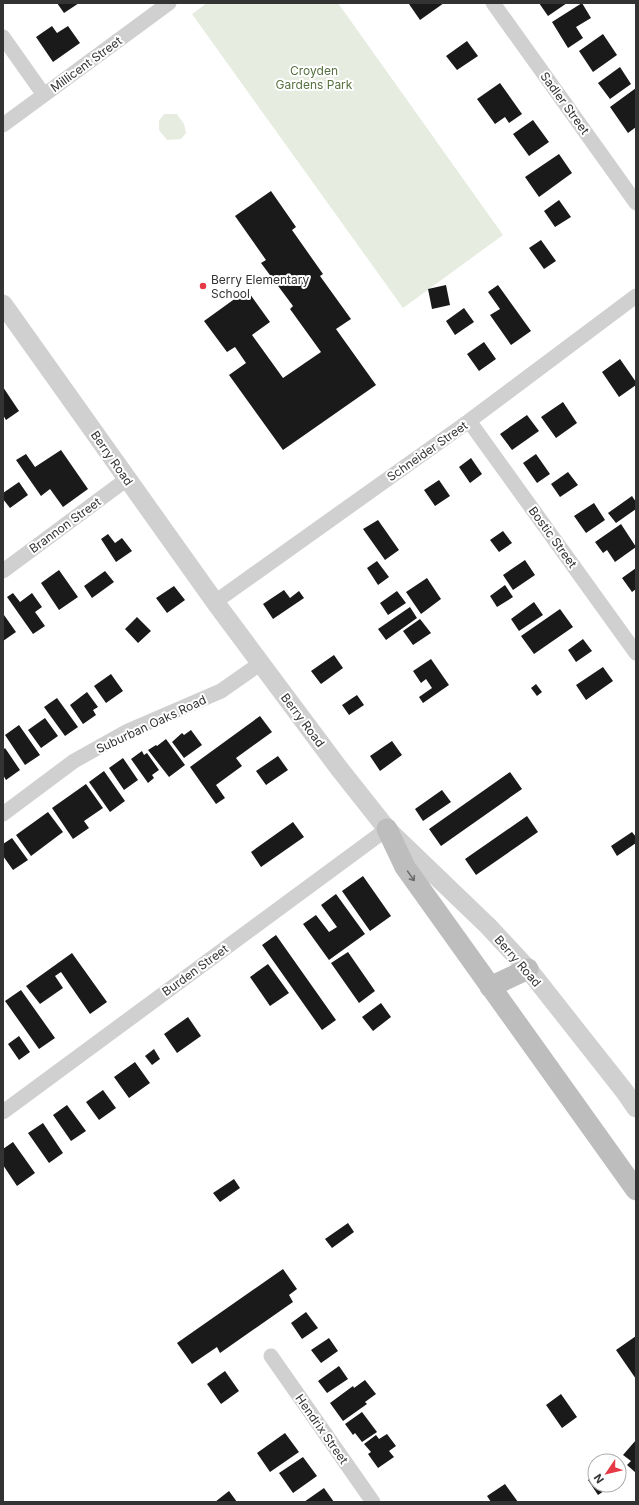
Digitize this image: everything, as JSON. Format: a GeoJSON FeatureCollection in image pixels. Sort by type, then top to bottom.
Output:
{"type":"FeatureCollection","features":[{"type":"Feature","properties":{"kind":"main road"},"geometry":{"type":"LineString","coordinates":[[387,829],[404,867],[636,1190]]}},
{"type":"Feature","properties":{"kind":"main road"},"geometry":{"type":"LineString","coordinates":[[490,987],[528,970]]}},
{"type":"Feature","properties":{"kind":"street","name":"Millicent Street"},"geometry":{"type":"LineString","coordinates":[[3,125],[169,3]]}},
{"type":"Feature","properties":{"kind":"street","name":"Sadler Street"},"geometry":{"type":"LineString","coordinates":[[493,3],[636,203]]}},
{"type":"Feature","properties":{"kind":"street"},"geometry":{"type":"LineString","coordinates":[[3,37],[44,95]]}},
{"type":"Feature","properties":{"kind":"street","name":"Schneider Street"},"geometry":{"type":"LineString","coordinates":[[216,602],[469,421],[636,296]]}},
{"type":"Feature","properties":{"kind":"street","name":"Berry Road"},"geometry":{"type":"LineString","coordinates":[[3,304],[127,479],[338,767],[387,829],[488,926],[528,970],[636,1108]]}},
{"type":"Feature","properties":{"kind":"street","name":"Bostic Street"},"geometry":{"type":"LineString","coordinates":[[469,421],[636,653]]}},
{"type":"Feature","properties":{"kind":"street","name":"Brannon Street"},"geometry":{"type":"LineString","coordinates":[[3,571],[127,479]]}},
{"type":"Feature","properties":{"kind":"street","name":"Suburban Oaks Road"},"geometry":{"type":"LineString","coordinates":[[3,814],[74,761],[126,732],[221,691],[261,663]]}},
{"type":"Feature","properties":{"kind":"street","name":"Burden Street"},"geometry":{"type":"LineString","coordinates":[[3,1112],[387,829]]}},
{"type":"Feature","properties":{"kind":"street","name":"Hendrix Street"},"geometry":{"type":"LineString","coordinates":[[270,1356],[373,1502]]}},
{"type":"Feature","properties":{"kind":"green space","name":"Croyden Gardens Park"},"geometry":{"type":"Polygon","coordinates":[[[207,3],[338,3],[503,235],[403,308],[192,14],[207,3]]]}},
{"type":"Feature","properties":{"kind":"green space"},"geometry":{"type":"Polygon","coordinates":[[[164,114],[177,114],[184,124],[186,133],[181,139],[167,140],[159,130],[159,121],[164,114]]]}},
{"type":"Feature","properties":{"kind":"building"},"geometry":{"type":"Polygon","coordinates":[[[57,3],[79,3],[64,13],[57,3]]]}},
{"type":"Feature","properties":{"kind":"building"},"geometry":{"type":"Polygon","coordinates":[[[444,3],[420,20],[409,4],[444,3]]]}},
{"type":"Feature","properties":{"kind":"building"},"geometry":{"type":"Polygon","coordinates":[[[539,3],[567,3],[548,16],[539,3]]]}},
{"type":"Feature","properties":{"kind":"building"},"geometry":{"type":"Polygon","coordinates":[[[582,3],[591,18],[576,27],[583,38],[568,48],[552,22],[582,3]]]}},
{"type":"Feature","properties":{"kind":"building"},"geometry":{"type":"Polygon","coordinates":[[[52,26],[57,33],[68,26],[80,43],[53,62],[36,37],[52,26]]]}},
{"type":"Feature","properties":{"kind":"building"},"geometry":{"type":"Polygon","coordinates":[[[603,34],[617,55],[593,72],[579,51],[603,34]]]}},
{"type":"Feature","properties":{"kind":"building"},"geometry":{"type":"Polygon","coordinates":[[[467,41],[478,56],[457,70],[446,56],[467,41]]]}},
{"type":"Feature","properties":{"kind":"building"},"geometry":{"type":"Polygon","coordinates":[[[620,67],[631,84],[610,99],[598,83],[620,67]]]}},
{"type":"Feature","properties":{"kind":"building"},"geometry":{"type":"Polygon","coordinates":[[[500,83],[522,114],[509,123],[505,117],[495,124],[477,99],[500,83]]]}},
{"type":"Feature","properties":{"kind":"building"},"geometry":{"type":"Polygon","coordinates":[[[636,88],[636,127],[628,133],[610,107],[636,88]]]}},
{"type":"Feature","properties":{"kind":"building"},"geometry":{"type":"Polygon","coordinates":[[[533,120],[549,142],[529,156],[513,134],[533,120]]]}},
{"type":"Feature","properties":{"kind":"building"},"geometry":{"type":"Polygon","coordinates":[[[559,154],[572,173],[539,197],[525,177],[559,154]]]}},
{"type":"Feature","properties":{"kind":"building"},"geometry":{"type":"Polygon","coordinates":[[[271,191],[296,227],[292,230],[323,274],[320,276],[351,319],[336,329],[376,385],[283,450],[229,375],[246,363],[235,347],[227,352],[204,321],[247,290],[270,322],[252,335],[283,378],[321,352],[290,309],[293,306],[261,263],[266,260],[235,216],[271,191]]]}},
{"type":"Feature","properties":{"kind":"building"},"geometry":{"type":"Polygon","coordinates":[[[559,200],[571,217],[555,227],[544,211],[559,200]]]}},
{"type":"Feature","properties":{"kind":"building"},"geometry":{"type":"Polygon","coordinates":[[[541,240],[556,261],[544,269],[529,248],[541,240]]]}},
{"type":"Feature","properties":{"kind":"building"},"geometry":{"type":"Polygon","coordinates":[[[446,285],[450,305],[432,309],[428,289],[446,285]]]}},
{"type":"Feature","properties":{"kind":"building"},"geometry":{"type":"Polygon","coordinates":[[[498,285],[531,331],[511,345],[490,315],[500,309],[488,292],[498,285]]]}},
{"type":"Feature","properties":{"kind":"building"},"geometry":{"type":"Polygon","coordinates":[[[464,308],[474,322],[455,335],[446,321],[464,308]]]}},
{"type":"Feature","properties":{"kind":"building"},"geometry":{"type":"Polygon","coordinates":[[[484,342],[496,359],[479,371],[467,354],[484,342]]]}},
{"type":"Feature","properties":{"kind":"building"},"geometry":{"type":"Polygon","coordinates":[[[620,359],[636,382],[636,385],[619,397],[602,372],[620,359]]]}},
{"type":"Feature","properties":{"kind":"building"},"geometry":{"type":"Polygon","coordinates":[[[3,387],[19,411],[6,420],[3,415],[3,387]]]}},
{"type":"Feature","properties":{"kind":"building"},"geometry":{"type":"Polygon","coordinates":[[[563,402],[577,423],[556,438],[541,417],[563,402]]]}},
{"type":"Feature","properties":{"kind":"building"},"geometry":{"type":"Polygon","coordinates":[[[527,415],[539,431],[512,450],[500,434],[527,415]]]}},
{"type":"Feature","properties":{"kind":"building"},"geometry":{"type":"Polygon","coordinates":[[[61,450],[88,489],[63,507],[50,489],[41,496],[16,460],[26,454],[35,467],[61,450]]]}},
{"type":"Feature","properties":{"kind":"building"},"geometry":{"type":"Polygon","coordinates":[[[536,454],[550,474],[537,483],[523,463],[536,454]]]}},
{"type":"Feature","properties":{"kind":"building"},"geometry":{"type":"Polygon","coordinates":[[[471,458],[482,474],[470,483],[459,467],[471,458]]]}},
{"type":"Feature","properties":{"kind":"building"},"geometry":{"type":"Polygon","coordinates":[[[568,472],[578,485],[560,497],[551,484],[568,472]]]}},
{"type":"Feature","properties":{"kind":"building"},"geometry":{"type":"Polygon","coordinates":[[[439,480],[450,496],[435,506],[424,490],[439,480]]]}},
{"type":"Feature","properties":{"kind":"building"},"geometry":{"type":"Polygon","coordinates":[[[19,482],[28,495],[10,508],[3,499],[3,493],[19,482]]]}},
{"type":"Feature","properties":{"kind":"building"},"geometry":{"type":"Polygon","coordinates":[[[632,496],[636,502],[636,509],[616,523],[608,513],[632,496]]]}},
{"type":"Feature","properties":{"kind":"building"},"geometry":{"type":"Polygon","coordinates":[[[594,503],[605,520],[586,533],[574,516],[594,503]]]}},
{"type":"Feature","properties":{"kind":"building"},"geometry":{"type":"Polygon","coordinates":[[[378,520],[399,550],[385,560],[363,529],[378,520]]]}},
{"type":"Feature","properties":{"kind":"building"},"geometry":{"type":"Polygon","coordinates":[[[621,524],[636,547],[615,562],[607,550],[603,553],[595,542],[621,524]]]}},
{"type":"Feature","properties":{"kind":"building"},"geometry":{"type":"Polygon","coordinates":[[[503,531],[512,543],[499,552],[490,540],[503,531]]]}},
{"type":"Feature","properties":{"kind":"building"},"geometry":{"type":"Polygon","coordinates":[[[108,534],[115,543],[122,538],[132,551],[116,562],[101,539],[108,534]]]}},
{"type":"Feature","properties":{"kind":"building"},"geometry":{"type":"Polygon","coordinates":[[[525,560],[535,575],[513,590],[503,575],[525,560]]]}},
{"type":"Feature","properties":{"kind":"building"},"geometry":{"type":"Polygon","coordinates":[[[377,561],[389,577],[378,585],[367,568],[377,561]]]}},
{"type":"Feature","properties":{"kind":"building"},"geometry":{"type":"Polygon","coordinates":[[[636,568],[636,589],[632,592],[622,578],[636,568]]]}},
{"type":"Feature","properties":{"kind":"building"},"geometry":{"type":"Polygon","coordinates":[[[59,570],[78,597],[59,610],[41,583],[59,570]]]}},
{"type":"Feature","properties":{"kind":"building"},"geometry":{"type":"Polygon","coordinates":[[[105,571],[114,582],[92,598],[84,586],[105,571]]]}},
{"type":"Feature","properties":{"kind":"building"},"geometry":{"type":"Polygon","coordinates":[[[427,578],[441,599],[421,614],[406,592],[427,578]]]}},
{"type":"Feature","properties":{"kind":"building"},"geometry":{"type":"Polygon","coordinates":[[[505,585],[513,597],[497,607],[490,596],[505,585]]]}},
{"type":"Feature","properties":{"kind":"building"},"geometry":{"type":"Polygon","coordinates":[[[174,586],[185,600],[167,613],[156,598],[174,586]]]}},
{"type":"Feature","properties":{"kind":"building"},"geometry":{"type":"Polygon","coordinates":[[[284,590],[290,598],[299,591],[304,598],[273,619],[263,604],[284,590]]]}},
{"type":"Feature","properties":{"kind":"building"},"geometry":{"type":"Polygon","coordinates":[[[397,591],[406,603],[388,615],[380,603],[397,591]]]}},
{"type":"Feature","properties":{"kind":"building"},"geometry":{"type":"Polygon","coordinates":[[[13,593],[20,602],[32,593],[42,607],[35,612],[45,626],[33,634],[7,597],[13,593]]]}},
{"type":"Feature","properties":{"kind":"building"},"geometry":{"type":"Polygon","coordinates":[[[534,602],[543,615],[519,631],[511,619],[534,602]]]}},
{"type":"Feature","properties":{"kind":"building"},"geometry":{"type":"Polygon","coordinates":[[[410,607],[417,618],[386,640],[378,629],[410,607]]]}},
{"type":"Feature","properties":{"kind":"building"},"geometry":{"type":"Polygon","coordinates":[[[560,609],[573,627],[534,654],[521,636],[560,609]]]}},
{"type":"Feature","properties":{"kind":"building"},"geometry":{"type":"Polygon","coordinates":[[[3,615],[16,632],[3,641],[3,615]]]}},
{"type":"Feature","properties":{"kind":"building"},"geometry":{"type":"Polygon","coordinates":[[[137,617],[151,631],[138,643],[125,629],[137,617]]]}},
{"type":"Feature","properties":{"kind":"building"},"geometry":{"type":"Polygon","coordinates":[[[420,619],[431,633],[413,645],[403,631],[420,619]]]}},
{"type":"Feature","properties":{"kind":"building"},"geometry":{"type":"Polygon","coordinates":[[[583,639],[592,651],[576,662],[568,650],[583,639]]]}},
{"type":"Feature","properties":{"kind":"building"},"geometry":{"type":"Polygon","coordinates":[[[334,655],[343,668],[321,684],[311,671],[334,655]]]}},
{"type":"Feature","properties":{"kind":"building"},"geometry":{"type":"Polygon","coordinates":[[[431,659],[449,685],[423,703],[419,697],[432,688],[426,679],[421,683],[413,671],[431,659]]]}},
{"type":"Feature","properties":{"kind":"building"},"geometry":{"type":"Polygon","coordinates":[[[603,667],[613,681],[586,700],[576,685],[603,667]]]}},
{"type":"Feature","properties":{"kind":"building"},"geometry":{"type":"Polygon","coordinates":[[[111,674],[123,691],[106,703],[94,686],[111,674]]]}},
{"type":"Feature","properties":{"kind":"building"},"geometry":{"type":"Polygon","coordinates":[[[536,684],[542,692],[537,696],[531,688],[536,684]]]}},
{"type":"Feature","properties":{"kind":"building"},"geometry":{"type":"Polygon","coordinates":[[[87,692],[98,707],[93,710],[96,715],[83,724],[70,705],[87,692]]]}},
{"type":"Feature","properties":{"kind":"building"},"geometry":{"type":"Polygon","coordinates":[[[357,695],[364,705],[349,715],[342,705],[357,695]]]}},
{"type":"Feature","properties":{"kind":"building"},"geometry":{"type":"Polygon","coordinates":[[[57,698],[78,727],[65,736],[44,707],[57,698]]]}},
{"type":"Feature","properties":{"kind":"building"},"geometry":{"type":"Polygon","coordinates":[[[260,716],[272,732],[236,758],[242,766],[216,785],[225,798],[216,804],[190,767],[260,716]]]}},
{"type":"Feature","properties":{"kind":"building"},"geometry":{"type":"Polygon","coordinates":[[[45,718],[58,736],[41,748],[28,730],[45,718]]]}},
{"type":"Feature","properties":{"kind":"building"},"geometry":{"type":"Polygon","coordinates":[[[19,725],[40,755],[25,765],[5,735],[19,725]]]}},
{"type":"Feature","properties":{"kind":"building"},"geometry":{"type":"Polygon","coordinates":[[[191,730],[202,745],[184,758],[172,742],[182,733],[184,735],[191,730]]]}},
{"type":"Feature","properties":{"kind":"building"},"geometry":{"type":"Polygon","coordinates":[[[166,739],[185,765],[169,777],[148,750],[156,745],[157,746],[166,739]]]}},
{"type":"Feature","properties":{"kind":"building"},"geometry":{"type":"Polygon","coordinates":[[[392,741],[402,755],[380,771],[370,756],[392,741]]]}},
{"type":"Feature","properties":{"kind":"building"},"geometry":{"type":"Polygon","coordinates":[[[5,748],[20,770],[6,780],[3,775],[3,750],[5,748]]]}},
{"type":"Feature","properties":{"kind":"building"},"geometry":{"type":"Polygon","coordinates":[[[142,751],[144,755],[147,753],[159,770],[152,775],[154,778],[148,783],[131,759],[142,751]]]}},
{"type":"Feature","properties":{"kind":"building"},"geometry":{"type":"Polygon","coordinates":[[[278,756],[288,770],[266,785],[256,771],[278,756]]]}},
{"type":"Feature","properties":{"kind":"building"},"geometry":{"type":"Polygon","coordinates":[[[123,758],[138,780],[124,790],[109,768],[123,758]]]}},
{"type":"Feature","properties":{"kind":"building"},"geometry":{"type":"Polygon","coordinates":[[[104,771],[125,801],[110,812],[89,782],[104,771]]]}},
{"type":"Feature","properties":{"kind":"building"},"geometry":{"type":"Polygon","coordinates":[[[510,772],[522,789],[441,846],[429,829],[510,772]]]}},
{"type":"Feature","properties":{"kind":"building"},"geometry":{"type":"Polygon","coordinates":[[[86,784],[103,808],[84,821],[89,828],[73,839],[52,808],[86,784]]]}},
{"type":"Feature","properties":{"kind":"building"},"geometry":{"type":"Polygon","coordinates":[[[442,790],[451,802],[423,821],[415,809],[442,790]]]}},
{"type":"Feature","properties":{"kind":"building"},"geometry":{"type":"Polygon","coordinates":[[[48,812],[63,832],[31,856],[16,835],[48,812]]]}},
{"type":"Feature","properties":{"kind":"building"},"geometry":{"type":"Polygon","coordinates":[[[527,816],[538,832],[476,875],[465,859],[527,816]]]}},
{"type":"Feature","properties":{"kind":"building"},"geometry":{"type":"Polygon","coordinates":[[[293,822],[304,837],[261,867],[251,852],[293,822]]]}},
{"type":"Feature","properties":{"kind":"building"},"geometry":{"type":"Polygon","coordinates":[[[632,832],[636,837],[636,843],[617,856],[611,846],[632,832]]]}},
{"type":"Feature","properties":{"kind":"building"},"geometry":{"type":"Polygon","coordinates":[[[12,838],[28,860],[13,870],[3,856],[3,844],[12,838]]]}},
{"type":"Feature","properties":{"kind":"building"},"geometry":{"type":"Polygon","coordinates":[[[363,876],[391,916],[370,931],[342,891],[363,876]]]}},
{"type":"Feature","properties":{"kind":"building"},"geometry":{"type":"Polygon","coordinates":[[[336,894],[365,934],[329,960],[303,924],[316,915],[329,932],[337,927],[321,905],[336,894]]]}},
{"type":"Feature","properties":{"kind":"building"},"geometry":{"type":"Polygon","coordinates":[[[276,935],[336,1020],[322,1030],[262,945],[276,935]]]}},
{"type":"Feature","properties":{"kind":"building"},"geometry":{"type":"Polygon","coordinates":[[[348,952],[375,991],[359,1003],[331,963],[348,952]]]}},
{"type":"Feature","properties":{"kind":"building"},"geometry":{"type":"Polygon","coordinates":[[[72,953],[107,1002],[90,1014],[61,972],[55,976],[63,988],[40,1004],[26,986],[72,953]]]}},
{"type":"Feature","properties":{"kind":"building"},"geometry":{"type":"Polygon","coordinates":[[[268,964],[289,993],[270,1006],[250,977],[268,964]]]}},
{"type":"Feature","properties":{"kind":"building"},"geometry":{"type":"Polygon","coordinates":[[[21,990],[55,1038],[39,1049],[5,1001],[21,990]]]}},
{"type":"Feature","properties":{"kind":"building"},"geometry":{"type":"Polygon","coordinates":[[[381,1003],[391,1017],[373,1031],[362,1017],[381,1003]]]}},
{"type":"Feature","properties":{"kind":"building"},"geometry":{"type":"Polygon","coordinates":[[[188,1017],[201,1036],[177,1053],[164,1034],[188,1017]]]}},
{"type":"Feature","properties":{"kind":"building"},"geometry":{"type":"Polygon","coordinates":[[[19,1036],[30,1052],[19,1060],[8,1044],[19,1036]]]}},
{"type":"Feature","properties":{"kind":"building"},"geometry":{"type":"Polygon","coordinates":[[[154,1049],[160,1059],[152,1065],[145,1056],[154,1049]]]}},
{"type":"Feature","properties":{"kind":"building"},"geometry":{"type":"Polygon","coordinates":[[[135,1062],[150,1083],[129,1098],[114,1077],[135,1062]]]}},
{"type":"Feature","properties":{"kind":"building"},"geometry":{"type":"Polygon","coordinates":[[[103,1090],[116,1108],[99,1120],[86,1102],[103,1090]]]}},
{"type":"Feature","properties":{"kind":"building"},"geometry":{"type":"Polygon","coordinates":[[[67,1105],[86,1131],[71,1141],[53,1115],[67,1105]]]}},
{"type":"Feature","properties":{"kind":"building"},"geometry":{"type":"Polygon","coordinates":[[[43,1123],[63,1153],[49,1163],[28,1133],[43,1123]]]}},
{"type":"Feature","properties":{"kind":"building"},"geometry":{"type":"Polygon","coordinates":[[[13,1142],[35,1173],[17,1186],[3,1165],[3,1149],[13,1142]]]}},
{"type":"Feature","properties":{"kind":"building"},"geometry":{"type":"Polygon","coordinates":[[[234,1179],[240,1188],[220,1202],[213,1193],[234,1179]]]}},
{"type":"Feature","properties":{"kind":"building"},"geometry":{"type":"Polygon","coordinates":[[[348,1223],[354,1232],[332,1248],[325,1239],[348,1223]]]}},
{"type":"Feature","properties":{"kind":"building"},"geometry":{"type":"Polygon","coordinates":[[[283,1269],[297,1289],[289,1295],[293,1302],[220,1353],[217,1347],[192,1364],[177,1343],[283,1269]]]}},
{"type":"Feature","properties":{"kind":"building"},"geometry":{"type":"Polygon","coordinates":[[[306,1312],[318,1328],[302,1339],[291,1323],[306,1312]]]}},
{"type":"Feature","properties":{"kind":"building"},"geometry":{"type":"Polygon","coordinates":[[[636,1336],[636,1379],[616,1350],[636,1336]]]}},
{"type":"Feature","properties":{"kind":"building"},"geometry":{"type":"Polygon","coordinates":[[[329,1338],[338,1351],[321,1363],[311,1350],[329,1338]]]}},
{"type":"Feature","properties":{"kind":"building"},"geometry":{"type":"Polygon","coordinates":[[[339,1366],[348,1379],[327,1393],[318,1381],[339,1366]]]}},
{"type":"Feature","properties":{"kind":"building"},"geometry":{"type":"Polygon","coordinates":[[[225,1371],[239,1391],[221,1404],[207,1384],[225,1371]]]}},
{"type":"Feature","properties":{"kind":"building"},"geometry":{"type":"Polygon","coordinates":[[[365,1380],[376,1394],[365,1402],[367,1404],[343,1421],[330,1403],[353,1386],[354,1388],[365,1380]]]}},
{"type":"Feature","properties":{"kind":"building"},"geometry":{"type":"Polygon","coordinates":[[[561,1394],[577,1417],[562,1428],[546,1405],[561,1394]]]}},
{"type":"Feature","properties":{"kind":"building"},"geometry":{"type":"Polygon","coordinates":[[[362,1412],[377,1432],[362,1442],[355,1433],[353,1435],[345,1424],[362,1412]]]}},
{"type":"Feature","properties":{"kind":"building"},"geometry":{"type":"Polygon","coordinates":[[[285,1433],[299,1452],[270,1472],[257,1453],[285,1433]]]}},
{"type":"Feature","properties":{"kind":"building"},"geometry":{"type":"Polygon","coordinates":[[[387,1434],[396,1446],[389,1451],[394,1457],[378,1468],[368,1454],[371,1452],[364,1444],[376,1435],[379,1439],[387,1434]]]}},
{"type":"Feature","properties":{"kind":"building"},"geometry":{"type":"Polygon","coordinates":[[[636,1440],[636,1473],[627,1465],[631,1461],[627,1458],[627,1453],[625,1453],[636,1440]]]}},
{"type":"Feature","properties":{"kind":"building"},"geometry":{"type":"Polygon","coordinates":[[[303,1457],[317,1476],[293,1493],[279,1473],[303,1457]]]}},
{"type":"Feature","properties":{"kind":"building"},"geometry":{"type":"Polygon","coordinates":[[[505,1484],[518,1502],[491,1502],[487,1496],[505,1484]]]}},
{"type":"Feature","properties":{"kind":"building"},"geometry":{"type":"Polygon","coordinates":[[[324,1488],[334,1502],[304,1502],[324,1488]]]}},
{"type":"Feature","properties":{"kind":"building"},"geometry":{"type":"Polygon","coordinates":[[[229,1491],[237,1502],[215,1502],[229,1491]]]}},
{"type":"Feature","properties":{"kind":"place","name":"Berry Elementary School"},"geometry":{"type":"Point","coordinates":[203,286]}}]}
